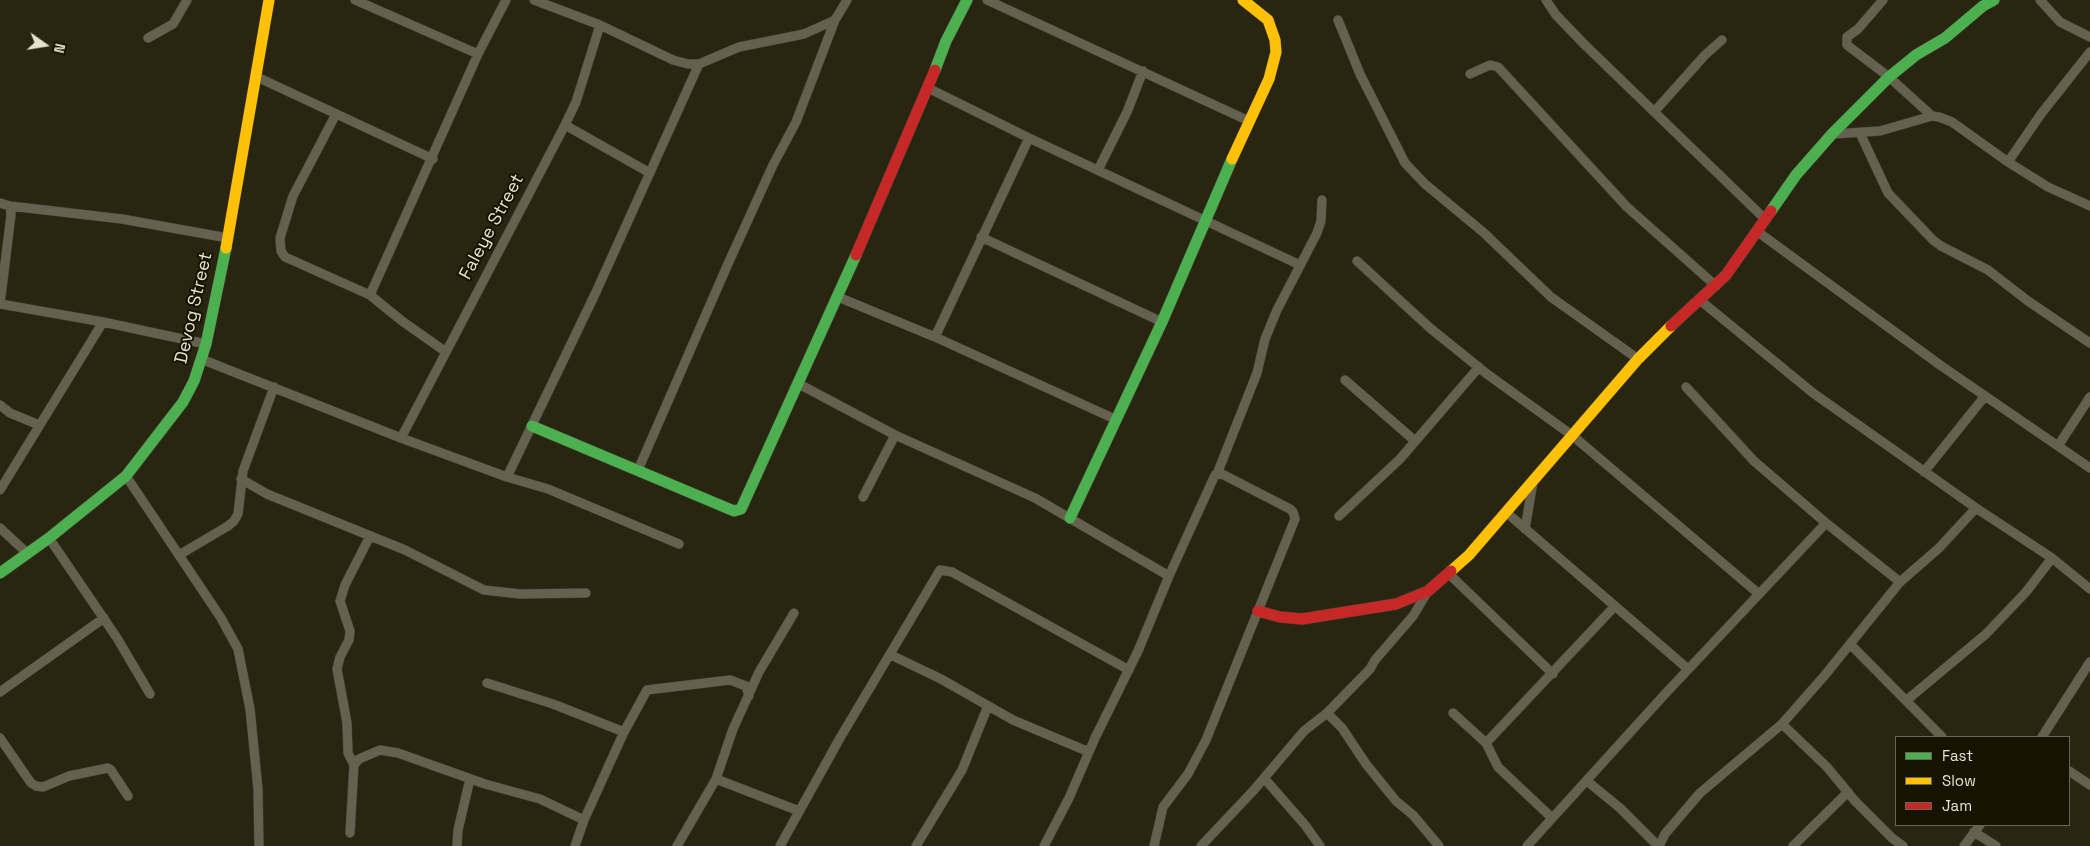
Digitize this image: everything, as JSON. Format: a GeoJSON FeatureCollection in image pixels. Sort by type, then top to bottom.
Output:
{"type":"FeatureCollection","features":[{"type":"Feature","properties":{"kind":"street"},"geometry":{"type":"LineString","coordinates":[[148,38],[173,24],[186,0]]}},
{"type":"Feature","properties":{"kind":"street","name":"Devog Street"},"geometry":{"type":"LineString","coordinates":[[0,573],[49,538],[126,476],[183,402],[194,381],[206,344],[228,238],[269,0]]}},
{"type":"Feature","properties":{"kind":"street"},"geometry":{"type":"LineString","coordinates":[[355,0],[478,54]]}},
{"type":"Feature","properties":{"kind":"street"},"geometry":{"type":"LineString","coordinates":[[370,295],[478,54],[506,0]]}},
{"type":"Feature","properties":{"kind":"street"},"geometry":{"type":"LineString","coordinates":[[534,0],[600,25],[673,60],[688,64],[699,64],[739,47],[804,34],[835,20]]}},
{"type":"Feature","properties":{"kind":"street"},"geometry":{"type":"LineString","coordinates":[[638,470],[727,266],[773,165],[796,122],[835,20],[847,0]]}},
{"type":"Feature","properties":{"kind":"street"},"geometry":{"type":"LineString","coordinates":[[532,426],[734,511],[741,509],[838,297],[928,88],[946,41],[967,0]]}},
{"type":"Feature","properties":{"kind":"street"},"geometry":{"type":"LineString","coordinates":[[988,0],[1249,121]]}},
{"type":"Feature","properties":{"kind":"street"},"geometry":{"type":"LineString","coordinates":[[1070,518],[1162,322],[1215,196],[1269,79],[1276,52],[1275,40],[1268,20],[1256,8],[1243,0]]}},
{"type":"Feature","properties":{"kind":"street"},"geometry":{"type":"LineString","coordinates":[[1546,0],[1556,16],[1766,220]]}},
{"type":"Feature","properties":{"kind":"street"},"geometry":{"type":"LineString","coordinates":[[1883,0],[1858,29],[1848,37],[1846,42],[1850,48],[1889,77],[1932,116],[1952,122],[2008,162],[2048,187],[2090,206]]}},
{"type":"Feature","properties":{"kind":"street"},"geometry":{"type":"LineString","coordinates":[[1201,846],[1264,778],[1304,731],[1327,713],[1370,669],[1375,660],[1412,616],[1428,591],[1469,555],[1638,359],[1674,323],[1701,301],[1726,275],[1796,176],[1832,134],[1889,77],[1916,55],[1945,38],[1983,6],[1994,0]]}},
{"type":"Feature","properties":{"kind":"street"},"geometry":{"type":"LineString","coordinates":[[2040,0],[2060,22],[2090,37]]}},
{"type":"Feature","properties":{"kind":"street"},"geometry":{"type":"LineString","coordinates":[[1338,20],[1360,74],[1405,163],[1425,184],[1483,232],[1551,297],[1638,359]]}},
{"type":"Feature","properties":{"kind":"street","name":"Faleye Street"},"geometry":{"type":"LineString","coordinates":[[401,438],[565,125],[576,102],[600,25]]}},
{"type":"Feature","properties":{"kind":"street"},"geometry":{"type":"LineString","coordinates":[[1654,112],[1705,55],[1722,40]]}},
{"type":"Feature","properties":{"kind":"street"},"geometry":{"type":"LineString","coordinates":[[2008,162],[2090,52]]}},
{"type":"Feature","properties":{"kind":"street"},"geometry":{"type":"LineString","coordinates":[[507,478],[596,292],[699,64]]}},
{"type":"Feature","properties":{"kind":"street"},"geometry":{"type":"LineString","coordinates":[[1470,74],[1490,65],[1498,67],[1627,207],[1716,286]]}},
{"type":"Feature","properties":{"kind":"street"},"geometry":{"type":"LineString","coordinates":[[1098,170],[1127,112],[1142,72]]}},
{"type":"Feature","properties":{"kind":"street"},"geometry":{"type":"LineString","coordinates":[[257,77],[433,158]]}},
{"type":"Feature","properties":{"kind":"street"},"geometry":{"type":"LineString","coordinates":[[928,88],[1029,138],[1300,265]]}},
{"type":"Feature","properties":{"kind":"street"},"geometry":{"type":"LineString","coordinates":[[336,114],[293,196],[280,238],[281,251],[285,257],[370,295],[402,321],[446,352]]}},
{"type":"Feature","properties":{"kind":"street"},"geometry":{"type":"LineString","coordinates":[[1832,134],[1880,131],[1932,116]]}},
{"type":"Feature","properties":{"kind":"street"},"geometry":{"type":"LineString","coordinates":[[565,125],[650,173]]}},
{"type":"Feature","properties":{"kind":"street"},"geometry":{"type":"LineString","coordinates":[[1860,133],[1888,193],[1933,240],[1988,270],[2028,301],[2090,343]]}},
{"type":"Feature","properties":{"kind":"street"},"geometry":{"type":"LineString","coordinates":[[935,337],[1029,138]]}},
{"type":"Feature","properties":{"kind":"street"},"geometry":{"type":"LineString","coordinates":[[1044,846],[1069,798],[1129,670],[1214,475],[1217,474],[1257,373],[1268,332],[1277,310],[1321,221],[1322,200]]}},
{"type":"Feature","properties":{"kind":"street"},"geometry":{"type":"LineString","coordinates":[[0,203],[10,206],[122,219],[228,238]]}},
{"type":"Feature","properties":{"kind":"street"},"geometry":{"type":"LineString","coordinates":[[10,206],[10,227],[0,304],[103,322],[206,344]]}},
{"type":"Feature","properties":{"kind":"street"},"geometry":{"type":"LineString","coordinates":[[1758,232],[1985,396],[2090,468]]}},
{"type":"Feature","properties":{"kind":"street"},"geometry":{"type":"LineString","coordinates":[[981,237],[1162,322]]}},
{"type":"Feature","properties":{"kind":"street"},"geometry":{"type":"LineString","coordinates":[[1357,262],[1430,328],[1479,367],[1573,436],[1759,594]]}},
{"type":"Feature","properties":{"kind":"street"},"geometry":{"type":"LineString","coordinates":[[838,297],[935,337],[1117,420]]}},
{"type":"Feature","properties":{"kind":"street"},"geometry":{"type":"LineString","coordinates":[[1701,301],[1813,393],[1976,508],[2052,558],[2090,589]]}},
{"type":"Feature","properties":{"kind":"street"},"geometry":{"type":"LineString","coordinates":[[0,490],[103,322]]}},
{"type":"Feature","properties":{"kind":"street"},"geometry":{"type":"LineString","coordinates":[[201,359],[507,478],[548,489],[679,544]]}},
{"type":"Feature","properties":{"kind":"street"},"geometry":{"type":"LineString","coordinates":[[1339,516],[1380,478],[1415,441],[1479,367]]}},
{"type":"Feature","properties":{"kind":"street"},"geometry":{"type":"LineString","coordinates":[[1345,380],[1415,441]]}},
{"type":"Feature","properties":{"kind":"street"},"geometry":{"type":"LineString","coordinates":[[799,384],[895,435],[1026,494],[1169,576]]}},
{"type":"Feature","properties":{"kind":"street"},"geometry":{"type":"LineString","coordinates":[[179,555],[234,521],[240,507],[242,479],[274,387]]}},
{"type":"Feature","properties":{"kind":"street"},"geometry":{"type":"LineString","coordinates":[[1686,387],[1754,461],[1826,523],[1900,582]]}},
{"type":"Feature","properties":{"kind":"street"},"geometry":{"type":"LineString","coordinates":[[1924,472],[1985,396]]}},
{"type":"Feature","properties":{"kind":"street"},"geometry":{"type":"LineString","coordinates":[[2058,446],[2090,397]]}},
{"type":"Feature","properties":{"kind":"street"},"geometry":{"type":"LineString","coordinates":[[0,405],[10,413],[39,425]]}},
{"type":"Feature","properties":{"kind":"street"},"geometry":{"type":"LineString","coordinates":[[863,497],[895,435]]}},
{"type":"Feature","properties":{"kind":"street"},"geometry":{"type":"LineString","coordinates":[[1154,846],[1163,807],[1188,774],[1206,740],[1295,519],[1293,512],[1222,474],[1217,474]]}},
{"type":"Feature","properties":{"kind":"street"},"geometry":{"type":"LineString","coordinates":[[126,476],[221,618],[238,650],[243,664],[250,709],[258,789],[259,846]]}},
{"type":"Feature","properties":{"kind":"street"},"geometry":{"type":"LineString","coordinates":[[242,479],[267,494],[405,550],[484,590],[520,594],[586,592]]}},
{"type":"Feature","properties":{"kind":"street"},"geometry":{"type":"LineString","coordinates":[[1525,529],[1533,480]]}},
{"type":"Feature","properties":{"kind":"street"},"geometry":{"type":"LineString","coordinates":[[1587,780],[1620,808],[1658,846],[1665,834],[1700,794],[1782,724],[1900,582],[1939,548],[1976,508]]}},
{"type":"Feature","properties":{"kind":"street"},"geometry":{"type":"LineString","coordinates":[[1507,513],[1688,669]]}},
{"type":"Feature","properties":{"kind":"street"},"geometry":{"type":"LineString","coordinates":[[1527,846],[1688,669],[1826,523]]}},
{"type":"Feature","properties":{"kind":"street"},"geometry":{"type":"LineString","coordinates":[[0,528],[27,554]]}},
{"type":"Feature","properties":{"kind":"street"},"geometry":{"type":"LineString","coordinates":[[350,834],[354,765],[348,752],[347,723],[337,668],[350,636],[350,630],[340,596],[370,536]]}},
{"type":"Feature","properties":{"kind":"street"},"geometry":{"type":"LineString","coordinates":[[49,538],[104,618],[150,694]]}},
{"type":"Feature","properties":{"kind":"street"},"geometry":{"type":"LineString","coordinates":[[1906,700],[1986,634],[2026,592],[2052,558]]}},
{"type":"Feature","properties":{"kind":"street"},"geometry":{"type":"LineString","coordinates":[[780,846],[798,811],[940,570],[952,572],[1129,670]]}},
{"type":"Feature","properties":{"kind":"street"},"geometry":{"type":"LineString","coordinates":[[1448,573],[1553,674]]}},
{"type":"Feature","properties":{"kind":"street"},"geometry":{"type":"LineString","coordinates":[[1258,611],[1280,617],[1302,619],[1396,604],[1428,591]]}},
{"type":"Feature","properties":{"kind":"street"},"geometry":{"type":"LineString","coordinates":[[1486,743],[1615,606]]}},
{"type":"Feature","properties":{"kind":"street"},"geometry":{"type":"LineString","coordinates":[[677,846],[716,779],[733,730],[759,672],[794,614]]}},
{"type":"Feature","properties":{"kind":"street"},"geometry":{"type":"LineString","coordinates":[[0,692],[104,618]]}},
{"type":"Feature","properties":{"kind":"street"},"geometry":{"type":"LineString","coordinates":[[1850,644],[1941,736]]}},
{"type":"Feature","properties":{"kind":"street"},"geometry":{"type":"LineString","coordinates":[[891,655],[940,679],[1013,720],[1090,752]]}},
{"type":"Feature","properties":{"kind":"street"},"geometry":{"type":"LineString","coordinates":[[2043,736],[2089,668]]}},
{"type":"Feature","properties":{"kind":"street"},"geometry":{"type":"LineString","coordinates":[[575,846],[584,820],[645,691],[649,688],[730,680],[746,686],[749,696]]}},
{"type":"Feature","properties":{"kind":"street"},"geometry":{"type":"LineString","coordinates":[[487,684],[553,704],[624,732]]}},
{"type":"Feature","properties":{"kind":"street"},"geometry":{"type":"LineString","coordinates":[[916,846],[962,770],[988,706]]}},
{"type":"Feature","properties":{"kind":"street"},"geometry":{"type":"LineString","coordinates":[[1327,713],[1342,728],[1366,764],[1396,800],[1413,815],[1439,846]]}},
{"type":"Feature","properties":{"kind":"street"},"geometry":{"type":"LineString","coordinates":[[1453,713],[1486,743],[1498,767],[1552,818]]}},
{"type":"Feature","properties":{"kind":"street"},"geometry":{"type":"LineString","coordinates":[[1782,724],[1827,767],[1892,838],[1903,846]]}},
{"type":"Feature","properties":{"kind":"street"},"geometry":{"type":"LineString","coordinates":[[0,738],[31,782],[36,786],[43,786],[69,776],[108,768],[128,796]]}},
{"type":"Feature","properties":{"kind":"street"},"geometry":{"type":"LineString","coordinates":[[354,765],[366,755],[380,750],[389,751],[470,779],[546,801],[584,820]]}},
{"type":"Feature","properties":{"kind":"street"},"geometry":{"type":"LineString","coordinates":[[2070,772],[2090,785]]}},
{"type":"Feature","properties":{"kind":"street"},"geometry":{"type":"LineString","coordinates":[[1264,778],[1305,825],[1320,846]]}},
{"type":"Feature","properties":{"kind":"street"},"geometry":{"type":"LineString","coordinates":[[457,846],[458,830],[470,779]]}},
{"type":"Feature","properties":{"kind":"street"},"geometry":{"type":"LineString","coordinates":[[716,779],[798,811]]}},
{"type":"Feature","properties":{"kind":"street"},"geometry":{"type":"LineString","coordinates":[[1793,846],[1848,792]]}},
{"type":"Feature","properties":{"kind":"street"},"geometry":{"type":"LineString","coordinates":[[1964,846],[1977,829],[1996,846]]}},
{"type":"Feature","properties":{"kind":"traffic: fast"},"geometry":{"type":"LineString","coordinates":[[935,70],[946,41],[967,0]]}},
{"type":"Feature","properties":{"kind":"traffic: fast"},"geometry":{"type":"LineString","coordinates":[[1771,211],[1796,175],[1832,134],[1889,77],[1916,55],[1945,38],[1983,6],[1994,0]]}},
{"type":"Feature","properties":{"kind":"traffic: fast"},"geometry":{"type":"LineString","coordinates":[[1070,518],[1162,322],[1232,159]]}},
{"type":"Feature","properties":{"kind":"traffic: fast"},"geometry":{"type":"LineString","coordinates":[[0,573],[49,538],[126,476],[183,402],[194,381],[206,344],[226,248]]}},
{"type":"Feature","properties":{"kind":"traffic: fast"},"geometry":{"type":"LineString","coordinates":[[532,426],[734,511],[741,509],[856,255]]}},
{"type":"Feature","properties":{"kind":"traffic: slow"},"geometry":{"type":"LineString","coordinates":[[226,248],[269,0]]}},
{"type":"Feature","properties":{"kind":"traffic: slow"},"geometry":{"type":"LineString","coordinates":[[1232,159],[1269,79],[1276,52],[1275,40],[1268,20],[1243,0]]}},
{"type":"Feature","properties":{"kind":"traffic: slow"},"geometry":{"type":"LineString","coordinates":[[1451,571],[1469,555],[1638,359],[1671,326]]}},
{"type":"Feature","properties":{"kind":"traffic: jam"},"geometry":{"type":"LineString","coordinates":[[856,255],[935,70]]}},
{"type":"Feature","properties":{"kind":"traffic: jam"},"geometry":{"type":"LineString","coordinates":[[1671,326],[1726,275],[1771,211]]}},
{"type":"Feature","properties":{"kind":"traffic: jam"},"geometry":{"type":"LineString","coordinates":[[1258,611],[1280,617],[1302,619],[1396,604],[1428,591],[1451,571]]}}]}
